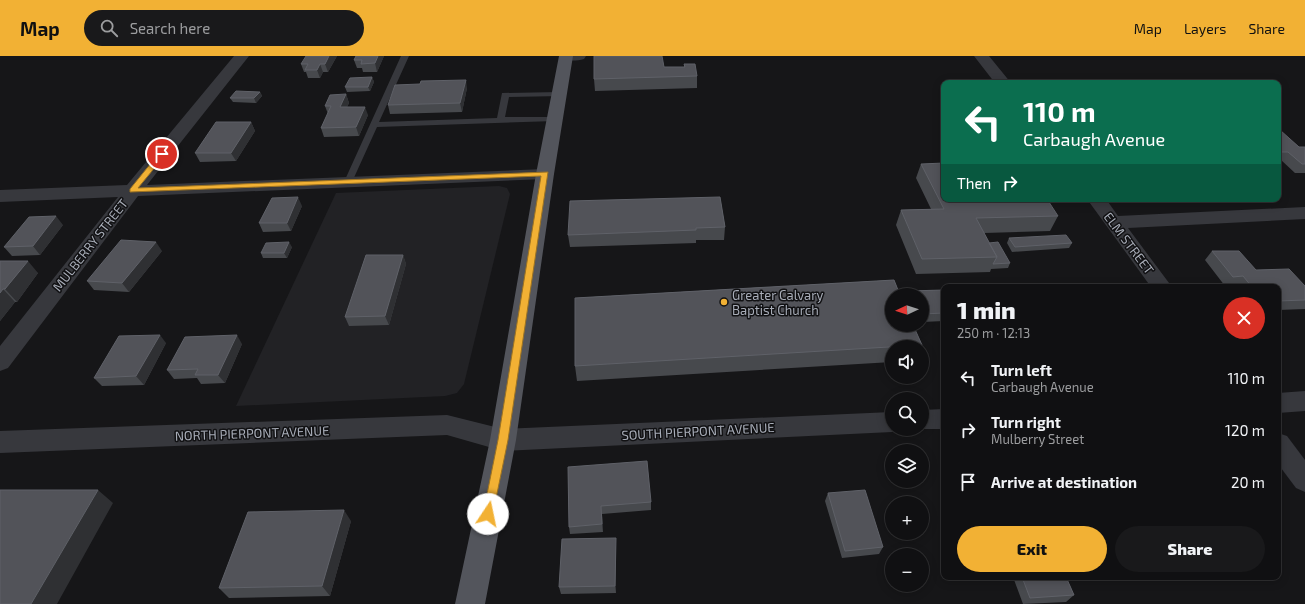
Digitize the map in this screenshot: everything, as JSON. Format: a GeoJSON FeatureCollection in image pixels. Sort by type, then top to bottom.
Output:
{"type":"FeatureCollection","features":[{"type":"Feature","properties":{"kind":"main road"},"geometry":{"type":"LineString","coordinates":[[470,604],[503,440],[545,174],[566,56]]}},
{"type":"Feature","properties":{"kind":"street","name":"MULBERRY STREET"},"geometry":{"type":"LineString","coordinates":[[0,362],[132,191],[242,56]]}},
{"type":"Feature","properties":{"kind":"street"},"geometry":{"type":"LineString","coordinates":[[566,56],[579,56]]}},
{"type":"Feature","properties":{"kind":"street"},"geometry":{"type":"LineString","coordinates":[[981,56],[1000,80]]}},
{"type":"Feature","properties":{"kind":"street"},"geometry":{"type":"LineString","coordinates":[[0,196],[545,174]]}},
{"type":"Feature","properties":{"kind":"street","name":"ELM STREET"},"geometry":{"type":"LineString","coordinates":[[1098,202],[1115,222],[1160,284]]}},
{"type":"Feature","properties":{"kind":"street"},"geometry":{"type":"LineString","coordinates":[[1115,222],[1305,213]]}},
{"type":"Feature","properties":{"kind":"street"},"geometry":{"type":"LineString","coordinates":[[1281,403],[1305,401]]}},
{"type":"Feature","properties":{"kind":"street"},"geometry":{"type":"LineString","coordinates":[[929,420],[941,419]]}},
{"type":"Feature","properties":{"kind":"street","name":"SOUTH PIERPONT AVENUE"},"geometry":{"type":"LineString","coordinates":[[503,440],[885,422]]}},
{"type":"Feature","properties":{"kind":"street","name":"NORTH PIERPONT AVENUE"},"geometry":{"type":"LineString","coordinates":[[0,442],[447,425],[503,440]]}},
{"type":"Feature","properties":{"kind":"street"},"geometry":{"type":"LineString","coordinates":[[1281,448],[1305,480]]}},
{"type":"Feature","properties":{"kind":"lane"},"geometry":{"type":"LineString","coordinates":[[348,182],[405,56]]}},
{"type":"Feature","properties":{"kind":"lane"},"geometry":{"type":"LineString","coordinates":[[501,120],[504,96],[559,94]]}},
{"type":"Feature","properties":{"kind":"lane"},"geometry":{"type":"LineString","coordinates":[[373,125],[555,119]]}},
{"type":"Feature","properties":{"kind":"shaded area"},"geometry":{"type":"Polygon","coordinates":[[[499,186],[507,188],[510,194],[464,384],[457,393],[445,396],[236,406],[336,193],[499,186]]]}},
{"type":"Feature","properties":{"kind":"building"},"geometry":{"type":"Polygon","coordinates":[[[306,56],[329,56],[325,64],[320,64],[317,70],[305,70],[308,64],[301,64],[306,56]]]}},
{"type":"Feature","properties":{"kind":"building"},"geometry":{"type":"Polygon","coordinates":[[[356,56],[378,56],[375,63],[361,64],[362,60],[354,60],[356,56]]]}},
{"type":"Feature","properties":{"kind":"building"},"geometry":{"type":"Polygon","coordinates":[[[594,56],[662,56],[664,67],[685,67],[684,64],[695,64],[697,76],[594,79],[594,56]]]}},
{"type":"Feature","properties":{"kind":"building"},"geometry":{"type":"Polygon","coordinates":[[[372,77],[368,87],[345,87],[350,78],[372,77]]]}},
{"type":"Feature","properties":{"kind":"building"},"geometry":{"type":"Polygon","coordinates":[[[466,80],[460,103],[388,105],[395,85],[420,84],[421,81],[466,80]]]}},
{"type":"Feature","properties":{"kind":"building"},"geometry":{"type":"Polygon","coordinates":[[[236,91],[260,92],[254,98],[230,98],[236,91]]]}},
{"type":"Feature","properties":{"kind":"building"},"geometry":{"type":"Polygon","coordinates":[[[346,94],[340,107],[365,107],[356,127],[321,128],[331,106],[325,106],[330,95],[346,94]]]}},
{"type":"Feature","properties":{"kind":"building"},"geometry":{"type":"Polygon","coordinates":[[[216,122],[251,122],[231,153],[195,153],[216,122]]]}},
{"type":"Feature","properties":{"kind":"building"},"geometry":{"type":"Polygon","coordinates":[[[1281,131],[1299,147],[1305,147],[1305,164],[1302,164],[1288,152],[1281,152],[1281,131]]]}},
{"type":"Feature","properties":{"kind":"building"},"geometry":{"type":"Polygon","coordinates":[[[941,163],[941,202],[1049,202],[1058,216],[976,218],[997,257],[922,259],[901,210],[944,209],[921,164],[941,163]]]}},
{"type":"Feature","properties":{"kind":"building"},"geometry":{"type":"Polygon","coordinates":[[[298,197],[287,223],[259,223],[272,198],[298,197]]]}},
{"type":"Feature","properties":{"kind":"building"},"geometry":{"type":"Polygon","coordinates":[[[720,197],[725,227],[696,228],[696,230],[568,235],[570,201],[720,197]]]}},
{"type":"Feature","properties":{"kind":"building"},"geometry":{"type":"Polygon","coordinates":[[[56,216],[33,246],[4,247],[29,217],[56,216]]]}},
{"type":"Feature","properties":{"kind":"building"},"geometry":{"type":"Polygon","coordinates":[[[1066,235],[1072,243],[1015,247],[1009,238],[1066,235]]]}},
{"type":"Feature","properties":{"kind":"building"},"geometry":{"type":"Polygon","coordinates":[[[121,240],[156,242],[122,283],[87,281],[121,240]]]}},
{"type":"Feature","properties":{"kind":"building"},"geometry":{"type":"Polygon","coordinates":[[[289,242],[284,253],[261,253],[266,243],[289,242]]]}},
{"type":"Feature","properties":{"kind":"building"},"geometry":{"type":"Polygon","coordinates":[[[998,242],[1010,263],[993,264],[997,257],[989,243],[998,242]]]}},
{"type":"Feature","properties":{"kind":"building"},"geometry":{"type":"Polygon","coordinates":[[[1212,251],[1239,251],[1256,270],[1289,269],[1305,286],[1305,300],[1281,301],[1281,284],[1250,284],[1243,276],[1233,277],[1212,251]]]}},
{"type":"Feature","properties":{"kind":"building"},"geometry":{"type":"Polygon","coordinates":[[[366,255],[403,255],[385,316],[345,317],[366,255]]]}},
{"type":"Feature","properties":{"kind":"building"},"geometry":{"type":"Polygon","coordinates":[[[0,261],[28,261],[0,293],[0,261]]]}},
{"type":"Feature","properties":{"kind":"building"},"geometry":{"type":"Polygon","coordinates":[[[894,280],[897,288],[885,288],[885,332],[916,332],[920,340],[885,340],[885,347],[575,366],[575,298],[894,280]]]}},
{"type":"Feature","properties":{"kind":"building"},"geometry":{"type":"Polygon","coordinates":[[[929,290],[941,290],[941,313],[929,314],[929,290]]]}},
{"type":"Feature","properties":{"kind":"building"},"geometry":{"type":"Polygon","coordinates":[[[160,335],[136,376],[94,378],[119,336],[160,335]]]}},
{"type":"Feature","properties":{"kind":"building"},"geometry":{"type":"Polygon","coordinates":[[[237,335],[218,375],[195,375],[198,369],[167,370],[185,337],[237,335]]]}},
{"type":"Feature","properties":{"kind":"building"},"geometry":{"type":"Polygon","coordinates":[[[647,461],[651,502],[601,506],[602,524],[569,527],[568,467],[647,461]]]}},
{"type":"Feature","properties":{"kind":"building"},"geometry":{"type":"Polygon","coordinates":[[[0,490],[98,490],[31,604],[0,604],[0,490]]]}},
{"type":"Feature","properties":{"kind":"building"},"geometry":{"type":"Polygon","coordinates":[[[865,490],[883,547],[845,551],[828,493],[865,490]]]}},
{"type":"Feature","properties":{"kind":"building"},"geometry":{"type":"Polygon","coordinates":[[[344,510],[322,586],[219,588],[248,512],[344,510]]]}},
{"type":"Feature","properties":{"kind":"building"},"geometry":{"type":"Polygon","coordinates":[[[616,538],[615,586],[559,587],[562,539],[616,538]]]}},
{"type":"Feature","properties":{"kind":"building"},"geometry":{"type":"Polygon","coordinates":[[[1023,580],[1067,580],[1074,595],[1030,598],[1023,580]]]}},
{"type":"Feature","properties":{"kind":"place","name":"Greater Calvary Baptist Church"},"geometry":{"type":"Point","coordinates":[724,302]}},
{"type":"Feature","properties":{"kind":"route"},"geometry":{"type":"LineString","coordinates":[[162,154],[132,191],[545,174],[503,440],[488,514]]}}]}
